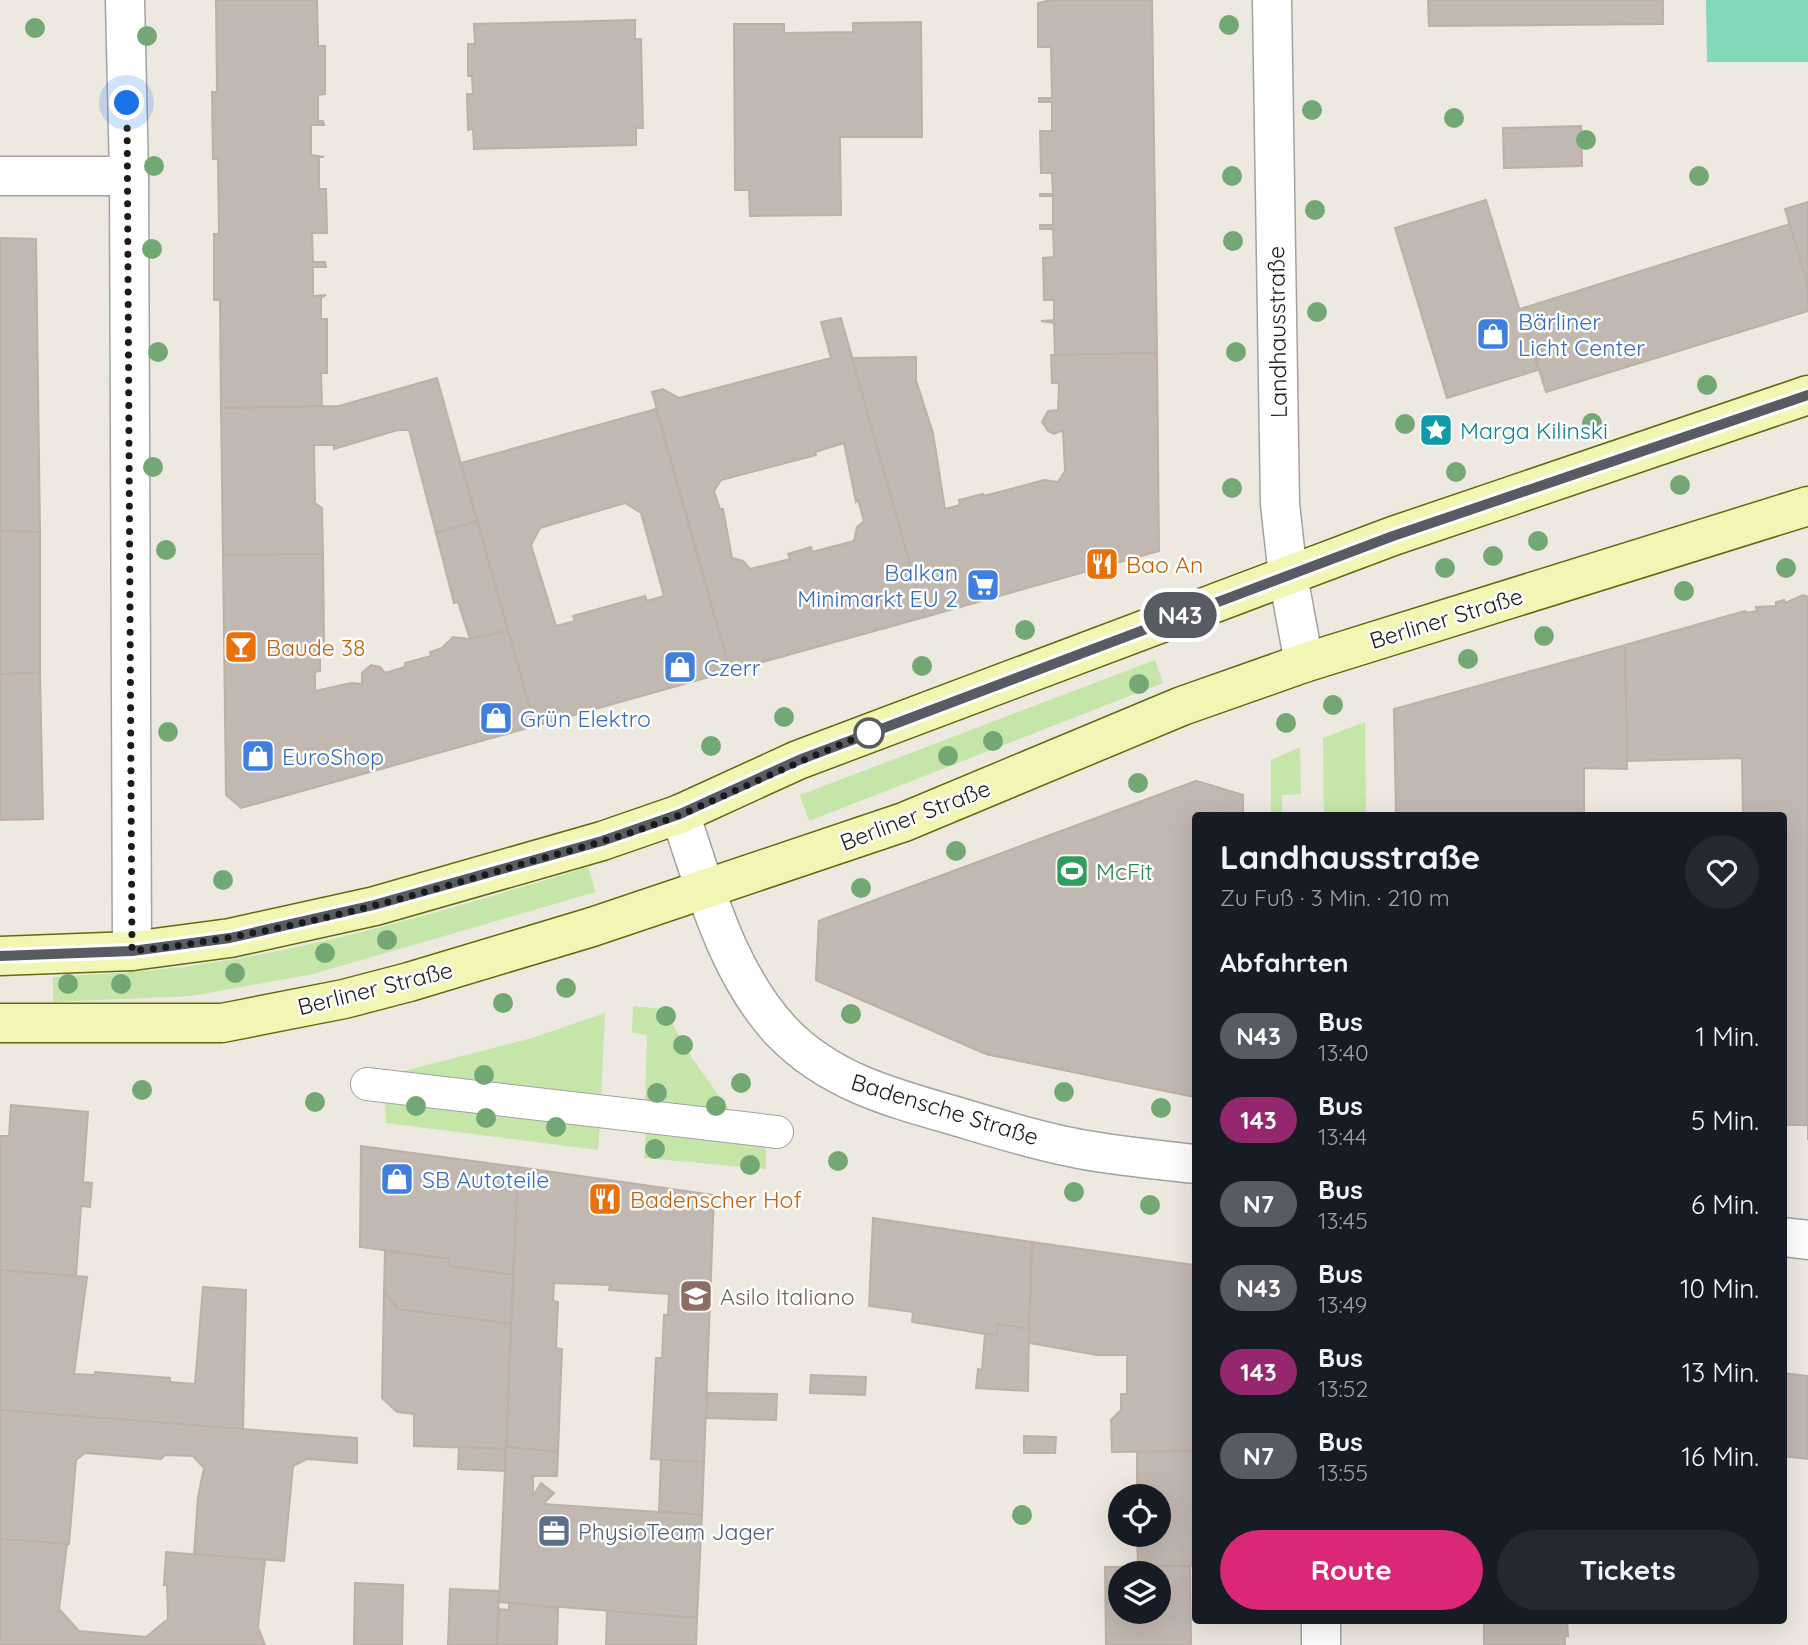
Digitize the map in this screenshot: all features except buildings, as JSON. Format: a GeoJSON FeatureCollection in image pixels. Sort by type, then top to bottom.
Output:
{"type":"FeatureCollection","features":[{"type":"Feature","properties":{"kind":"main road"},"geometry":{"type":"LineString","coordinates":[[0,956],[132,951],[230,938],[374,905],[602,841],[680,814],[799,760],[1413,529],[1808,395]]}},
{"type":"Feature","properties":{"kind":"main road","name":"Berliner Straße"},"geometry":{"type":"LineString","coordinates":[[0,1023],[222,1023],[344,999],[410,982],[592,927],[904,822],[1182,706],[1304,663],[1808,506]]}},
{"type":"Feature","properties":{"kind":"street"},"geometry":{"type":"LineString","coordinates":[[125,0],[129,176],[132,951]]}},
{"type":"Feature","properties":{"kind":"street","name":"Landhausstraße"},"geometry":{"type":"LineString","coordinates":[[1272,0],[1279,504],[1288,576],[1304,663]]}},
{"type":"Feature","properties":{"kind":"street"},"geometry":{"type":"LineString","coordinates":[[0,176],[129,176]]}},
{"type":"Feature","properties":{"kind":"street","name":"Badensche Straße"},"geometry":{"type":"LineString","coordinates":[[680,814],[730,954],[761,1005],[783,1032],[817,1064],[861,1088],[999,1128],[1075,1148],[1192,1164]]}},
{"type":"Feature","properties":{"kind":"street"},"geometry":{"type":"LineString","coordinates":[[1787,1237],[1808,1240]]}},
{"type":"Feature","properties":{"kind":"street"},"geometry":{"type":"LineString","coordinates":[[1321,1624],[1321,1645]]}},
{"type":"Feature","properties":{"kind":"lane"},"geometry":{"type":"LineString","coordinates":[[367,1084],[777,1132]]}},
{"type":"Feature","properties":{"kind":"green space"},"geometry":{"type":"Polygon","coordinates":[[[1706,0],[1808,0],[1808,62],[1707,62],[1706,0]]]}},
{"type":"Feature","properties":{"kind":"green space"},"geometry":{"type":"Polygon","coordinates":[[[1155,660],[1163,683],[809,821],[800,795],[1155,660]]]}},
{"type":"Feature","properties":{"kind":"green space"},"geometry":{"type":"Polygon","coordinates":[[[1365,722],[1366,812],[1324,812],[1323,738],[1365,722]]]}},
{"type":"Feature","properties":{"kind":"green space"},"geometry":{"type":"Polygon","coordinates":[[[1300,747],[1301,794],[1282,795],[1282,812],[1271,812],[1271,760],[1300,747]]]}},
{"type":"Feature","properties":{"kind":"green space"},"geometry":{"type":"Polygon","coordinates":[[[588,867],[596,892],[313,974],[191,996],[53,1002],[53,977],[191,966],[292,948],[441,911],[588,867]]]}},
{"type":"Feature","properties":{"kind":"green space"},"geometry":{"type":"Polygon","coordinates":[[[633,1006],[664,1009],[692,1058],[732,1114],[645,1104],[647,1035],[632,1033],[633,1006]]]}},
{"type":"Feature","properties":{"kind":"green space"},"geometry":{"type":"Polygon","coordinates":[[[605,1013],[601,1100],[384,1076],[532,1038],[605,1013]]]}},
{"type":"Feature","properties":{"kind":"green space"},"geometry":{"type":"Polygon","coordinates":[[[385,1097],[600,1122],[598,1150],[386,1123],[385,1097]]]}},
{"type":"Feature","properties":{"kind":"green space"},"geometry":{"type":"Polygon","coordinates":[[[646,1131],[758,1141],[766,1149],[766,1169],[644,1158],[646,1131]]]}},
{"type":"Feature","properties":{"kind":"bus line","name":"N43"},"geometry":{"type":"LineString","coordinates":[[0,956],[132,951],[230,938],[374,905],[602,841],[680,814],[799,760],[1163,621],[1393,536],[1808,395]]}},
{"type":"Feature","properties":{"kind":"place","name":"Bärliner Licht Center"},"geometry":{"type":"Point","coordinates":[1493,334]}},
{"type":"Feature","properties":{"kind":"place","name":"Marga Kilinski"},"geometry":{"type":"Point","coordinates":[1436,430]}},
{"type":"Feature","properties":{"kind":"place","name":"Bao An"},"geometry":{"type":"Point","coordinates":[1102,564]}},
{"type":"Feature","properties":{"kind":"place","name":"Balkan Minimarkt EU 2"},"geometry":{"type":"Point","coordinates":[983,585]}},
{"type":"Feature","properties":{"kind":"place","name":"Baude 38"},"geometry":{"type":"Point","coordinates":[241,647]}},
{"type":"Feature","properties":{"kind":"place","name":"Czerr"},"geometry":{"type":"Point","coordinates":[680,667]}},
{"type":"Feature","properties":{"kind":"place","name":"Grün Elektro"},"geometry":{"type":"Point","coordinates":[496,718]}},
{"type":"Feature","properties":{"kind":"place","name":"EuroShop"},"geometry":{"type":"Point","coordinates":[258,756]}},
{"type":"Feature","properties":{"kind":"place","name":"McFit"},"geometry":{"type":"Point","coordinates":[1072,871]}},
{"type":"Feature","properties":{"kind":"place","name":"SB Autoteile"},"geometry":{"type":"Point","coordinates":[397,1179]}},
{"type":"Feature","properties":{"kind":"place","name":"Badenscher Hof"},"geometry":{"type":"Point","coordinates":[605,1199]}},
{"type":"Feature","properties":{"kind":"place","name":"Asilo Italiano"},"geometry":{"type":"Point","coordinates":[696,1296]}},
{"type":"Feature","properties":{"kind":"place","name":"PhysioTeam Jager"},"geometry":{"type":"Point","coordinates":[554,1531]}},
{"type":"Feature","properties":{"kind":"route"},"geometry":{"type":"LineString","coordinates":[[127,103],[132,951],[230,938],[303,922],[446,886],[602,841],[680,814],[799,760],[872,732],[869,733]]}}]}
